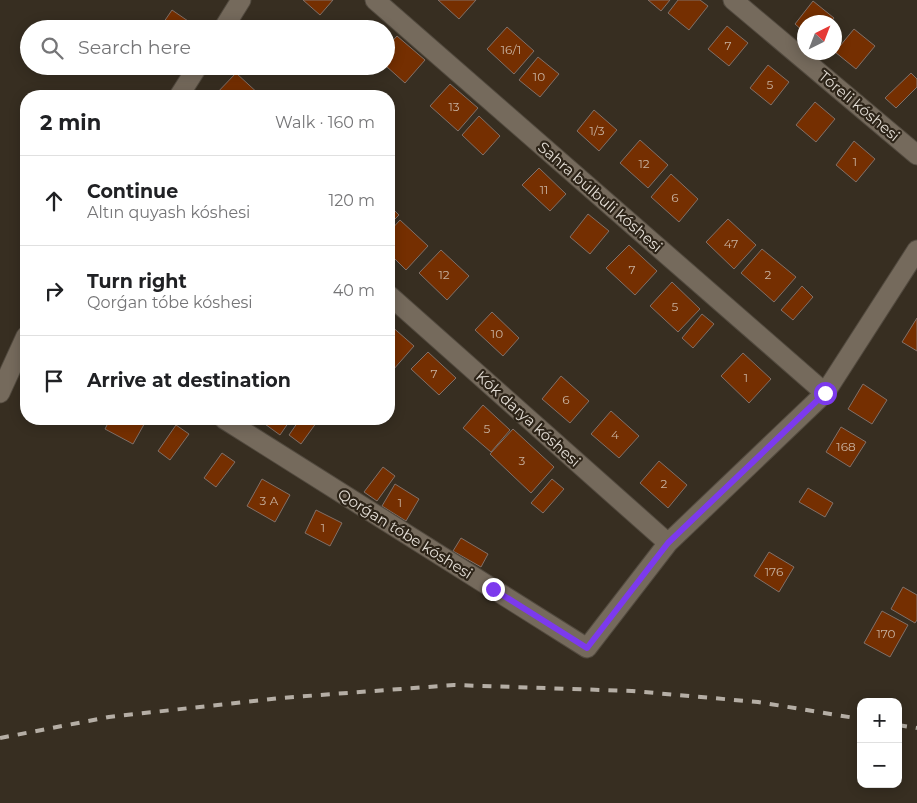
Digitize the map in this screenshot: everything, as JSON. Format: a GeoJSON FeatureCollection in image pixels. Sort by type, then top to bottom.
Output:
{"type":"FeatureCollection","features":[{"type":"Feature","properties":{"kind":"street"},"geometry":{"type":"LineString","coordinates":[[229,20],[242,0]]}},
{"type":"Feature","properties":{"kind":"street","name":"Sahra búlbuli kóshesi"},"geometry":{"type":"LineString","coordinates":[[375,0],[825,393]]}},
{"type":"Feature","properties":{"kind":"street","name":"Tóreli kóshesi"},"geometry":{"type":"LineString","coordinates":[[733,0],[917,155]]}},
{"type":"Feature","properties":{"kind":"street"},"geometry":{"type":"LineString","coordinates":[[183,90],[192,75]]}},
{"type":"Feature","properties":{"kind":"street"},"geometry":{"type":"LineString","coordinates":[[668,543],[825,393],[917,250]]}},
{"type":"Feature","properties":{"kind":"street","name":"Kók darya kóshesi"},"geometry":{"type":"LineString","coordinates":[[395,300],[668,543]]}},
{"type":"Feature","properties":{"kind":"street"},"geometry":{"type":"LineString","coordinates":[[0,393],[20,349]]}},
{"type":"Feature","properties":{"kind":"street","name":"Qorǵan tóbe kóshesi"},"geometry":{"type":"LineString","coordinates":[[234,425],[587,648],[668,543]]}},
{"type":"Feature","properties":{"kind":"building"},"geometry":{"type":"Polygon","coordinates":[[[303,0],[333,0],[320,15],[303,0]]]}},
{"type":"Feature","properties":{"kind":"building"},"geometry":{"type":"Polygon","coordinates":[[[438,0],[476,0],[459,19],[438,0]]]}},
{"type":"Feature","properties":{"kind":"building"},"geometry":{"type":"Polygon","coordinates":[[[648,0],[670,0],[661,11],[648,0]]]}},
{"type":"Feature","properties":{"kind":"building"},"geometry":{"type":"Polygon","coordinates":[[[678,0],[700,0],[708,6],[689,30],[668,13],[678,0]]]}},
{"type":"Feature","properties":{"kind":"building"},"geometry":{"type":"Polygon","coordinates":[[[813,1],[830,15],[802,15],[813,1]]]}},
{"type":"Feature","properties":{"kind":"building"},"geometry":{"type":"Polygon","coordinates":[[[172,10],[187,20],[165,20],[172,10]]]}},
{"type":"Feature","properties":{"kind":"building"},"geometry":{"type":"Polygon","coordinates":[[[727,26],[748,43],[729,66],[708,49],[727,26]]]}},
{"type":"Feature","properties":{"kind":"building"},"geometry":{"type":"Polygon","coordinates":[[[507,27],[534,51],[514,74],[487,49],[507,27]]]}},
{"type":"Feature","properties":{"kind":"building"},"geometry":{"type":"Polygon","coordinates":[[[854,29],[875,46],[856,69],[842,58],[842,44],[854,29]]]}},
{"type":"Feature","properties":{"kind":"building"},"geometry":{"type":"Polygon","coordinates":[[[397,36],[425,60],[405,83],[395,74],[395,38],[397,36]]]}},
{"type":"Feature","properties":{"kind":"building"},"geometry":{"type":"Polygon","coordinates":[[[538,57],[559,74],[540,97],[519,80],[538,57]]]}},
{"type":"Feature","properties":{"kind":"building"},"geometry":{"type":"Polygon","coordinates":[[[768,65],[789,82],[771,105],[750,88],[768,65]]]}},
{"type":"Feature","properties":{"kind":"building"},"geometry":{"type":"Polygon","coordinates":[[[911,73],[917,79],[917,87],[896,108],[885,98],[911,73]]]}},
{"type":"Feature","properties":{"kind":"building"},"geometry":{"type":"Polygon","coordinates":[[[234,75],[238,75],[254,90],[220,90],[234,75]]]}},
{"type":"Feature","properties":{"kind":"building"},"geometry":{"type":"Polygon","coordinates":[[[450,84],[478,108],[458,131],[430,106],[450,84]]]}},
{"type":"Feature","properties":{"kind":"building"},"geometry":{"type":"Polygon","coordinates":[[[815,102],[835,119],[816,142],[796,125],[815,102]]]}},
{"type":"Feature","properties":{"kind":"building"},"geometry":{"type":"Polygon","coordinates":[[[594,110],[617,130],[599,151],[577,131],[594,110]]]}},
{"type":"Feature","properties":{"kind":"building"},"geometry":{"type":"Polygon","coordinates":[[[479,116],[500,136],[483,155],[462,135],[479,116]]]}},
{"type":"Feature","properties":{"kind":"building"},"geometry":{"type":"Polygon","coordinates":[[[640,140],[668,165],[648,188],[620,163],[640,140]]]}},
{"type":"Feature","properties":{"kind":"building"},"geometry":{"type":"Polygon","coordinates":[[[854,141],[875,159],[856,182],[836,165],[854,141]]]}},
{"type":"Feature","properties":{"kind":"building"},"geometry":{"type":"Polygon","coordinates":[[[539,168],[566,194],[550,211],[522,185],[539,168]]]}},
{"type":"Feature","properties":{"kind":"building"},"geometry":{"type":"Polygon","coordinates":[[[671,174],[698,199],[679,222],[651,197],[671,174]]]}},
{"type":"Feature","properties":{"kind":"building"},"geometry":{"type":"Polygon","coordinates":[[[395,211],[399,215],[395,219],[395,211]]]}},
{"type":"Feature","properties":{"kind":"building"},"geometry":{"type":"Polygon","coordinates":[[[588,214],[609,231],[590,254],[570,237],[588,214]]]}},
{"type":"Feature","properties":{"kind":"building"},"geometry":{"type":"Polygon","coordinates":[[[728,219],[756,245],[734,269],[706,242],[728,219]]]}},
{"type":"Feature","properties":{"kind":"building"},"geometry":{"type":"Polygon","coordinates":[[[400,220],[428,246],[406,270],[395,259],[395,225],[400,220]]]}},
{"type":"Feature","properties":{"kind":"building"},"geometry":{"type":"Polygon","coordinates":[[[629,245],[657,271],[635,295],[606,268],[629,245]]]}},
{"type":"Feature","properties":{"kind":"building"},"geometry":{"type":"Polygon","coordinates":[[[762,249],[796,277],[774,302],[741,273],[762,249]]]}},
{"type":"Feature","properties":{"kind":"building"},"geometry":{"type":"Polygon","coordinates":[[[441,250],[469,276],[447,300],[419,273],[441,250]]]}},
{"type":"Feature","properties":{"kind":"building"},"geometry":{"type":"Polygon","coordinates":[[[672,282],[700,309],[678,332],[650,306],[672,282]]]}},
{"type":"Feature","properties":{"kind":"building"},"geometry":{"type":"Polygon","coordinates":[[[802,286],[813,297],[793,320],[781,310],[802,286]]]}},
{"type":"Feature","properties":{"kind":"building"},"geometry":{"type":"Polygon","coordinates":[[[492,312],[519,338],[503,356],[475,330],[492,312]]]}},
{"type":"Feature","properties":{"kind":"building"},"geometry":{"type":"Polygon","coordinates":[[[702,314],[714,324],[693,348],[682,338],[702,314]]]}},
{"type":"Feature","properties":{"kind":"building"},"geometry":{"type":"Polygon","coordinates":[[[917,318],[917,351],[902,342],[917,318]]]}},
{"type":"Feature","properties":{"kind":"building"},"geometry":{"type":"Polygon","coordinates":[[[395,329],[414,346],[395,368],[395,329]]]}},
{"type":"Feature","properties":{"kind":"building"},"geometry":{"type":"Polygon","coordinates":[[[428,352],[456,378],[439,395],[411,369],[428,352]]]}},
{"type":"Feature","properties":{"kind":"building"},"geometry":{"type":"Polygon","coordinates":[[[743,353],[771,379],[749,403],[721,376],[743,353]]]}},
{"type":"Feature","properties":{"kind":"building"},"geometry":{"type":"Polygon","coordinates":[[[561,376],[589,401],[570,423],[542,399],[561,376]]]}},
{"type":"Feature","properties":{"kind":"building"},"geometry":{"type":"Polygon","coordinates":[[[863,384],[887,400],[872,424],[848,409],[863,384]]]}},
{"type":"Feature","properties":{"kind":"building"},"geometry":{"type":"Polygon","coordinates":[[[483,405],[510,430],[491,452],[463,428],[483,405]]]}},
{"type":"Feature","properties":{"kind":"building"},"geometry":{"type":"Polygon","coordinates":[[[611,411],[639,436],[619,458],[591,434],[611,411]]]}},
{"type":"Feature","properties":{"kind":"building"},"geometry":{"type":"Polygon","coordinates":[[[107,425],[144,425],[133,444],[105,429],[107,425]]]}},
{"type":"Feature","properties":{"kind":"building"},"geometry":{"type":"Polygon","coordinates":[[[176,425],[189,434],[170,460],[158,451],[176,425]]]}},
{"type":"Feature","properties":{"kind":"building"},"geometry":{"type":"Polygon","coordinates":[[[266,425],[287,425],[280,435],[266,425]]]}},
{"type":"Feature","properties":{"kind":"building"},"geometry":{"type":"Polygon","coordinates":[[[296,425],[315,425],[301,444],[289,435],[296,425]]]}},
{"type":"Feature","properties":{"kind":"building"},"geometry":{"type":"Polygon","coordinates":[[[841,427],[866,442],[850,467],[826,452],[841,427]]]}},
{"type":"Feature","properties":{"kind":"building"},"geometry":{"type":"Polygon","coordinates":[[[513,429],[554,467],[531,493],[490,454],[513,429]]]}},
{"type":"Feature","properties":{"kind":"building"},"geometry":{"type":"Polygon","coordinates":[[[222,453],[235,462],[216,487],[204,478],[222,453]]]}},
{"type":"Feature","properties":{"kind":"building"},"geometry":{"type":"Polygon","coordinates":[[[659,461],[687,485],[668,508],[640,483],[659,461]]]}},
{"type":"Feature","properties":{"kind":"building"},"geometry":{"type":"Polygon","coordinates":[[[383,467],[395,476],[377,501],[364,492],[383,467]]]}},
{"type":"Feature","properties":{"kind":"building"},"geometry":{"type":"Polygon","coordinates":[[[262,479],[290,495],[275,522],[247,506],[262,479]]]}},
{"type":"Feature","properties":{"kind":"building"},"geometry":{"type":"Polygon","coordinates":[[[552,479],[564,489],[543,513],[531,503],[552,479]]]}},
{"type":"Feature","properties":{"kind":"building"},"geometry":{"type":"Polygon","coordinates":[[[395,484],[419,499],[406,521],[382,506],[395,484]]]}},
{"type":"Feature","properties":{"kind":"building"},"geometry":{"type":"Polygon","coordinates":[[[808,488],[833,503],[825,517],[799,502],[808,488]]]}},
{"type":"Feature","properties":{"kind":"building"},"geometry":{"type":"Polygon","coordinates":[[[316,510],[342,523],[330,546],[305,533],[316,510]]]}},
{"type":"Feature","properties":{"kind":"building"},"geometry":{"type":"Polygon","coordinates":[[[461,538],[488,554],[481,567],[453,551],[461,538]]]}},
{"type":"Feature","properties":{"kind":"building"},"geometry":{"type":"Polygon","coordinates":[[[769,552],[794,567],[779,592],[754,576],[769,552]]]}},
{"type":"Feature","properties":{"kind":"building"},"geometry":{"type":"Polygon","coordinates":[[[903,587],[917,595],[917,620],[915,623],[891,609],[903,587]]]}},
{"type":"Feature","properties":{"kind":"building"},"geometry":{"type":"Polygon","coordinates":[[[882,611],[908,625],[890,657],[864,643],[882,611]]]}},
{"type":"Feature","properties":{"kind":"railway"},"geometry":{"type":"LineString","coordinates":[[0,738],[109,717],[280,698],[454,685],[632,691],[758,702],[857,718]]}},
{"type":"Feature","properties":{"kind":"railway"},"geometry":{"type":"LineString","coordinates":[[902,726],[917,728]]}},
{"type":"Feature","properties":{"kind":"route"},"geometry":{"type":"LineString","coordinates":[[493,589],[587,648],[668,543],[825,393]]}}]}
